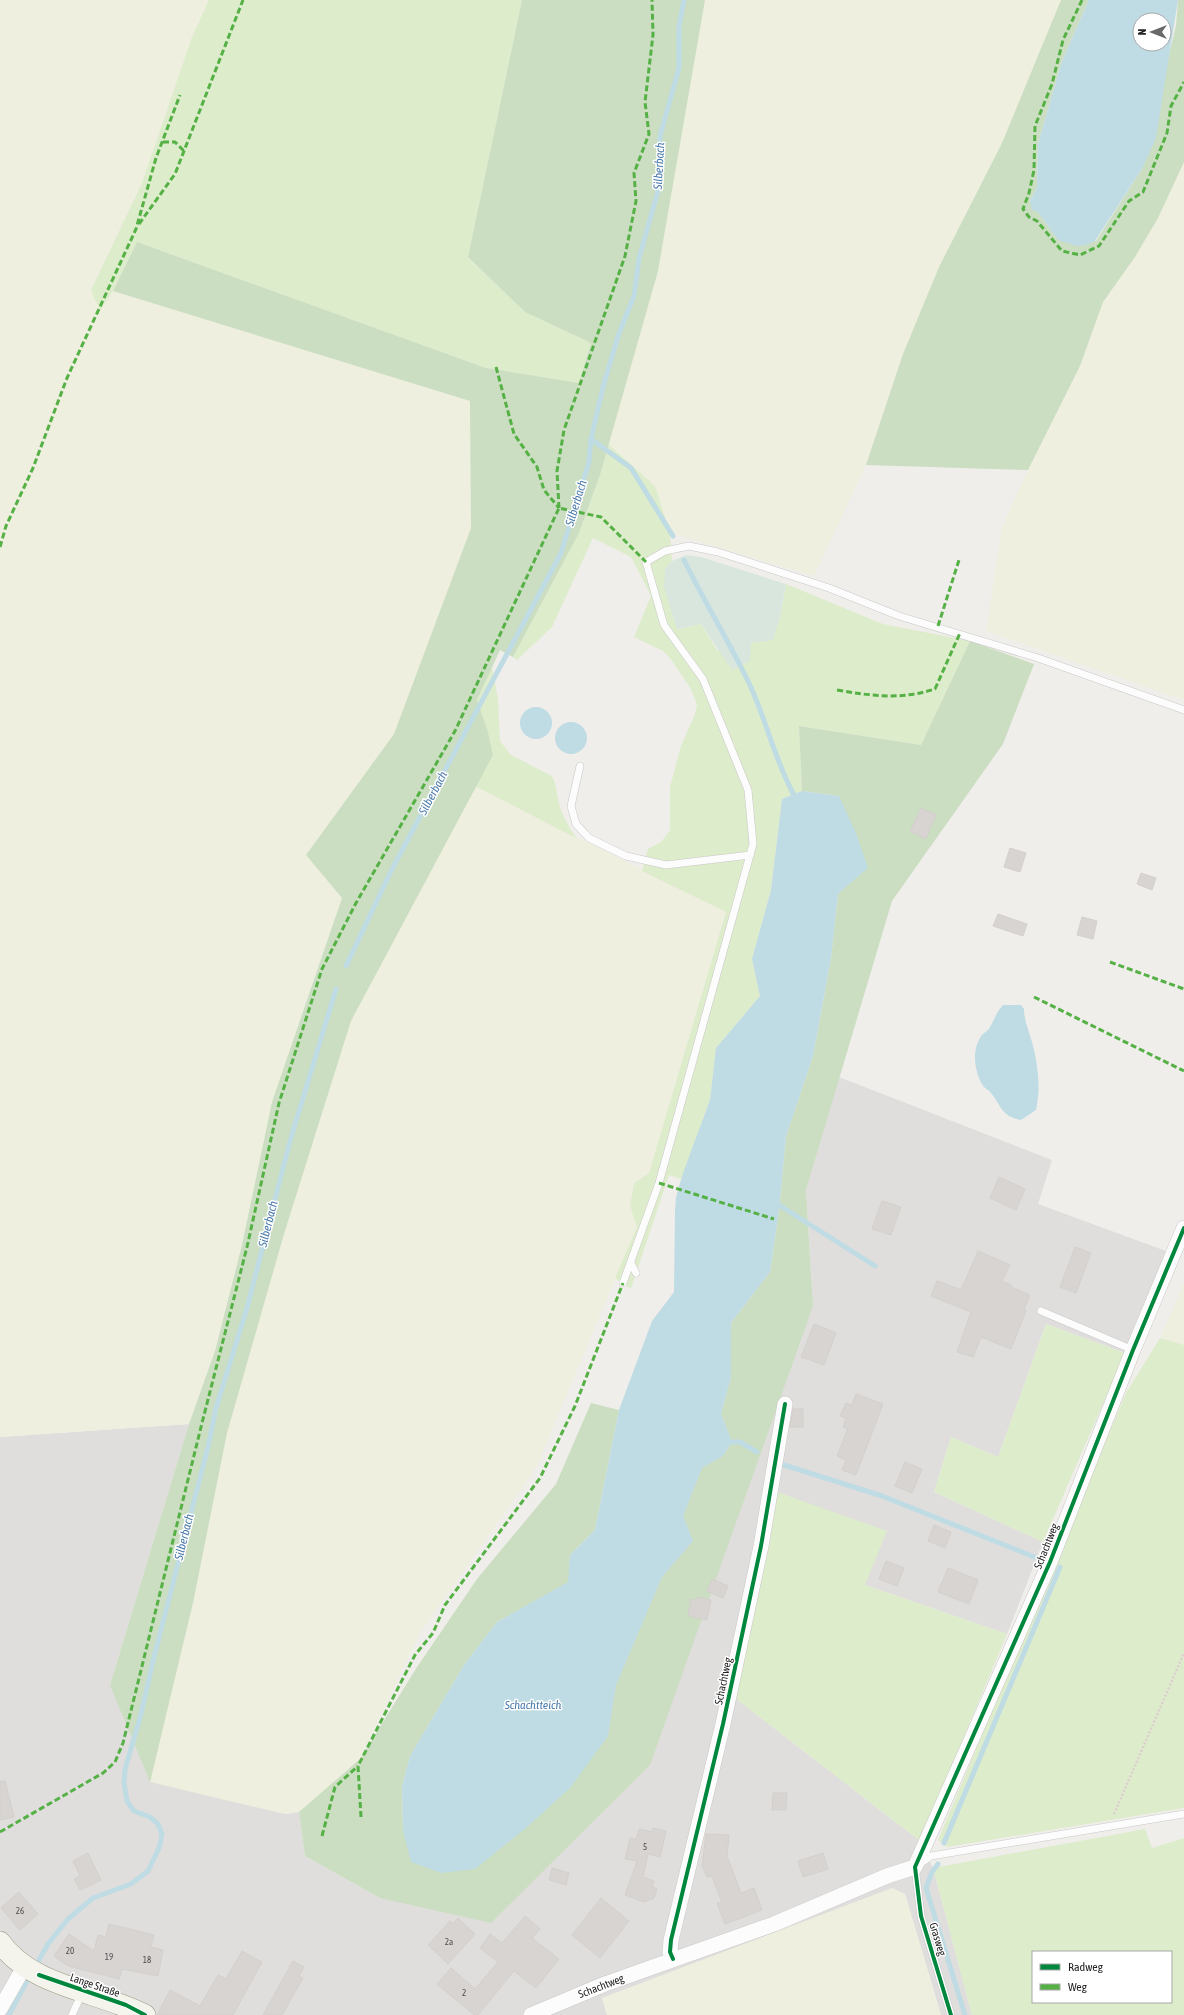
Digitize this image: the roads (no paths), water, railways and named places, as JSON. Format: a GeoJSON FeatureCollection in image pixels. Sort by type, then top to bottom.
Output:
{"type":"FeatureCollection","features":[{"type":"Feature","properties":{"kind":"street","name":"Schachtweg"},"geometry":{"type":"LineString","coordinates":[[530,2015],[605,1984],[774,1924],[887,1876],[915,1867],[1050,1562],[1133,1350],[1184,1228]]}},
{"type":"Feature","properties":{"kind":"street","name":"Schachtweg"},"geometry":{"type":"LineString","coordinates":[[673,1959],[670,1952],[672,1940],[724,1724],[760,1554],[785,1404]]}},
{"type":"Feature","properties":{"kind":"street","name":"Lange Straße"},"geometry":{"type":"LineString","coordinates":[[0,1942],[9,1955],[30,1970],[83,1991],[126,2005],[146,2015]]}},
{"type":"Feature","properties":{"kind":"street"},"geometry":{"type":"LineString","coordinates":[[0,2009],[30,1970]]}},
{"type":"Feature","properties":{"kind":"lane"},"geometry":{"type":"LineString","coordinates":[[623,1283],[659,1183],[753,844],[748,790],[703,679],[664,625],[646,562],[665,551],[689,546],[718,552],[829,588],[899,616],[1038,658],[1184,710]]}},
{"type":"Feature","properties":{"kind":"lane"},"geometry":{"type":"LineString","coordinates":[[580,766],[571,806],[576,824],[589,838],[626,856],[666,865],[750,855]]}},
{"type":"Feature","properties":{"kind":"lane"},"geometry":{"type":"LineString","coordinates":[[631,1263],[636,1274]]}},
{"type":"Feature","properties":{"kind":"lane"},"geometry":{"type":"LineString","coordinates":[[1040,1311],[1133,1350]]}},
{"type":"Feature","properties":{"kind":"lane"},"geometry":{"type":"LineString","coordinates":[[915,1867],[931,1856],[1108,1828],[1184,1814]]}},
{"type":"Feature","properties":{"kind":"lane","name":"Grasweg"},"geometry":{"type":"LineString","coordinates":[[915,1867],[921,1916],[951,2015]]}},
{"type":"Feature","properties":{"kind":"lane"},"geometry":{"type":"LineString","coordinates":[[72,2015],[83,1991]]}},
{"type":"Feature","properties":{"kind":"water"},"geometry":{"type":"Polygon","coordinates":[[[1089,0],[1178,0],[1172,38],[1172,12],[1132,12],[1132,52],[1170,52],[1156,138],[1143,167],[1095,241],[1086,245],[1077,246],[1058,240],[1038,212],[1032,210],[1030,201],[1037,187],[1038,144],[1062,61],[1089,0]]]}},
{"type":"Feature","properties":{"kind":"water"},"geometry":{"type":"Polygon","coordinates":[[[533,707],[539,707],[549,714],[552,723],[551,729],[545,736],[539,739],[533,739],[523,732],[520,726],[520,720],[527,710],[533,707]]]}},
{"type":"Feature","properties":{"kind":"water"},"geometry":{"type":"Polygon","coordinates":[[[568,722],[574,722],[584,729],[587,738],[586,744],[580,751],[574,754],[568,754],[558,747],[555,741],[555,735],[562,725],[568,722]]]}},
{"type":"Feature","properties":{"kind":"water","name":"Schachtteich"},"geometry":{"type":"Polygon","coordinates":[[[802,791],[839,796],[856,833],[868,868],[838,894],[831,958],[813,1056],[786,1136],[779,1210],[770,1272],[731,1323],[731,1377],[721,1414],[732,1442],[723,1456],[702,1468],[683,1516],[693,1541],[662,1577],[616,1685],[608,1736],[570,1788],[526,1828],[475,1869],[441,1873],[411,1862],[403,1830],[402,1786],[410,1756],[464,1665],[497,1622],[568,1582],[570,1555],[595,1530],[619,1410],[652,1321],[674,1292],[676,1197],[683,1173],[710,1100],[716,1048],[760,996],[752,959],[771,890],[782,799],[802,791]]]}},
{"type":"Feature","properties":{"kind":"water"},"geometry":{"type":"Polygon","coordinates":[[[1003,1005],[1021,1005],[1024,1009],[1036,1059],[1039,1084],[1036,1110],[1021,1120],[1009,1116],[1003,1110],[990,1092],[984,1087],[976,1068],[976,1047],[982,1035],[989,1029],[1003,1005]]]}},
{"type":"Feature","properties":{"kind":"waterway","name":"Silberbach"},"geometry":{"type":"LineString","coordinates":[[346,966],[391,871],[561,553],[589,462],[591,439],[603,387],[618,336],[634,296],[639,258],[660,184],[660,136],[679,68],[679,26],[684,0]]}},
{"type":"Feature","properties":{"kind":"waterway"},"geometry":{"type":"LineString","coordinates":[[591,439],[631,468],[673,536]]}},
{"type":"Feature","properties":{"kind":"waterway"},"geometry":{"type":"LineString","coordinates":[[684,560],[748,681],[781,767],[794,795]]}},
{"type":"Feature","properties":{"kind":"waterway","name":"Silberbach"},"geometry":{"type":"LineString","coordinates":[[35,1967],[48,1944],[68,1919],[93,1898],[131,1884],[148,1871],[159,1848],[162,1834],[158,1824],[150,1817],[134,1811],[127,1801],[124,1783],[125,1769],[140,1718],[154,1657],[208,1447],[216,1408],[247,1308],[290,1141],[336,989]]}},
{"type":"Feature","properties":{"kind":"waterway"},"geometry":{"type":"LineString","coordinates":[[779,1205],[875,1266]]}},
{"type":"Feature","properties":{"kind":"waterway"},"geometry":{"type":"LineString","coordinates":[[732,1442],[740,1442],[757,1452]]}},
{"type":"Feature","properties":{"kind":"waterway"},"geometry":{"type":"LineString","coordinates":[[781,1464],[882,1496],[1037,1558]]}},
{"type":"Feature","properties":{"kind":"waterway"},"geometry":{"type":"LineString","coordinates":[[944,1843],[1060,1567]]}},
{"type":"Feature","properties":{"kind":"waterway"},"geometry":{"type":"LineString","coordinates":[[938,1864],[932,1872],[926,1888],[965,2015]]}},
{"type":"Feature","properties":{"kind":"waterway","name":"Silberbach"},"geometry":{"type":"LineString","coordinates":[[9,2015],[30,1975]]}}]}
